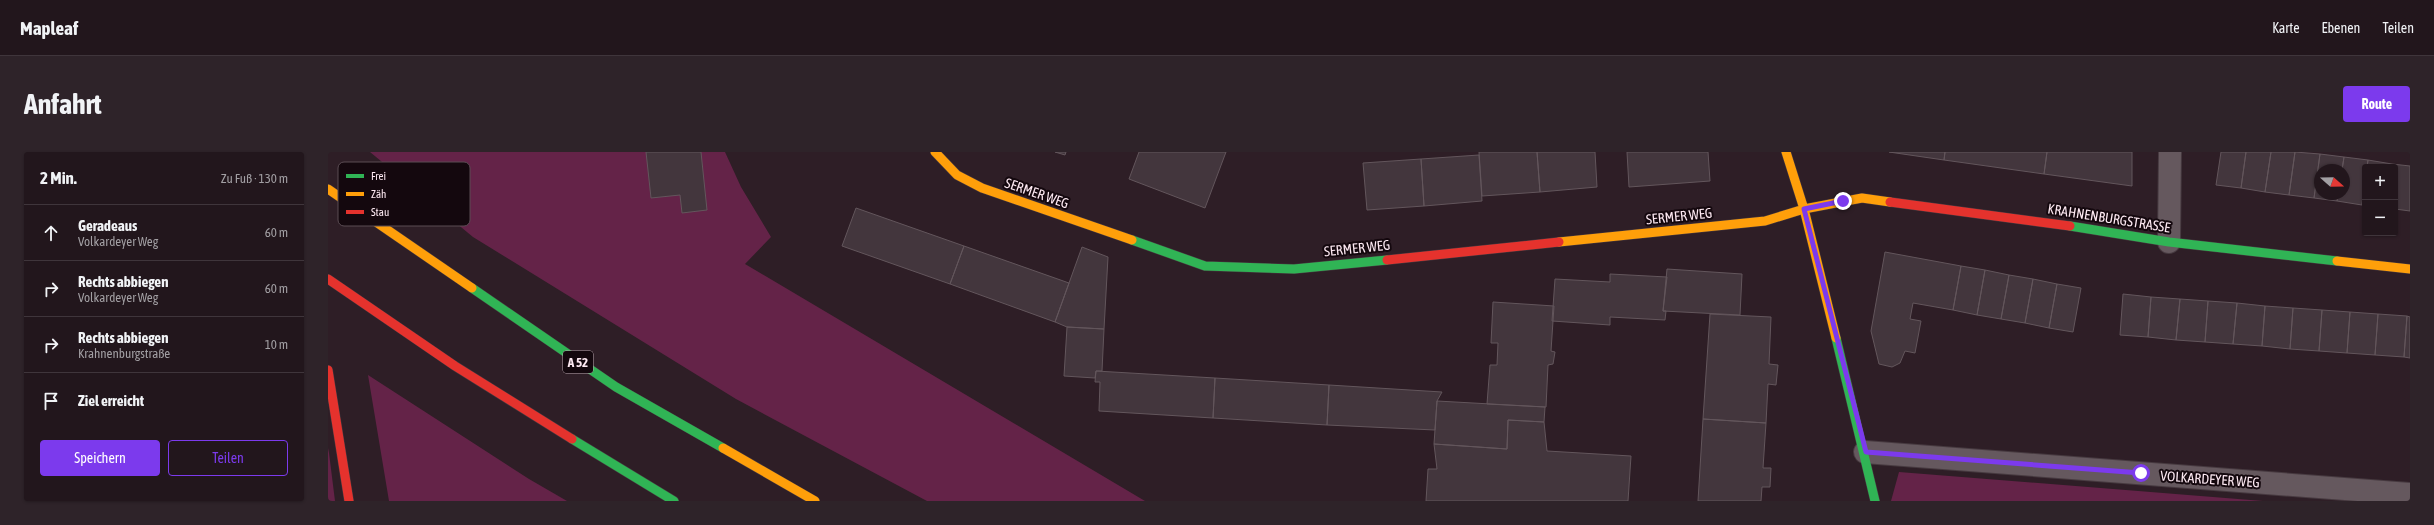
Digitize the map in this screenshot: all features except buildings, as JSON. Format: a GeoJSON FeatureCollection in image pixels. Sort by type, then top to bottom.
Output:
{"type":"FeatureCollection","features":[{"type":"Feature","properties":{"kind":"main road","name":"SERMER WEG"},"geometry":{"type":"LineString","coordinates":[[935,152],[957,175],[982,188],[1205,266],[1294,269],[1765,221],[1804,209]]}},
{"type":"Feature","properties":{"kind":"main road"},"geometry":{"type":"LineString","coordinates":[[1786,152],[1804,209],[1866,452],[1875,501]]}},
{"type":"Feature","properties":{"kind":"main road","name":"A 52"},"geometry":{"type":"LineString","coordinates":[[330,186],[338,193]]}},
{"type":"Feature","properties":{"kind":"main road","name":"KRAHNENBURGSTRASSE"},"geometry":{"type":"LineString","coordinates":[[1804,209],[1862,198],[2034,220],[2169,242],[2410,269]]}},
{"type":"Feature","properties":{"kind":"main road","name":"A 52"},"geometry":{"type":"LineString","coordinates":[[381,226],[616,387],[816,501]]}},
{"type":"Feature","properties":{"kind":"main road"},"geometry":{"type":"LineString","coordinates":[[328,279],[376,314],[570,438],[674,501]]}},
{"type":"Feature","properties":{"kind":"main road"},"geometry":{"type":"LineString","coordinates":[[328,370],[349,501]]}},
{"type":"Feature","properties":{"kind":"street"},"geometry":{"type":"LineString","coordinates":[[2169,242],[2170,152]]}},
{"type":"Feature","properties":{"kind":"street","name":"VOLKARDEYER WEG"},"geometry":{"type":"LineString","coordinates":[[1866,452],[2410,494]]}},
{"type":"Feature","properties":{"kind":"shaded area"},"geometry":{"type":"Polygon","coordinates":[[[370,152],[725,152],[741,187],[771,237],[745,264],[1145,501],[927,501],[736,399],[473,237],[460,226],[470,226],[470,162],[382,162],[370,152]]]}},
{"type":"Feature","properties":{"kind":"shaded area"},"geometry":{"type":"Polygon","coordinates":[[[368,375],[529,479],[567,501],[389,501],[368,375]]]}},
{"type":"Feature","properties":{"kind":"shaded area"},"geometry":{"type":"Polygon","coordinates":[[[328,448],[329,453],[335,501],[328,501],[328,448]]]}},
{"type":"Feature","properties":{"kind":"shaded area"},"geometry":{"type":"Polygon","coordinates":[[[1899,472],[2263,501],[1891,501],[1899,472]]]}},
{"type":"Feature","properties":{"kind":"traffic: fast"},"geometry":{"type":"LineString","coordinates":[[2070,226],[2169,242],[2337,261]]}},
{"type":"Feature","properties":{"kind":"traffic: fast"},"geometry":{"type":"LineString","coordinates":[[1132,240],[1205,266],[1294,269],[1387,260]]}},
{"type":"Feature","properties":{"kind":"traffic: fast"},"geometry":{"type":"LineString","coordinates":[[472,288],[616,387],[723,448]]}},
{"type":"Feature","properties":{"kind":"traffic: fast"},"geometry":{"type":"LineString","coordinates":[[1836,338],[1875,501]]}},
{"type":"Feature","properties":{"kind":"traffic: fast"},"geometry":{"type":"LineString","coordinates":[[572,439],[674,501]]}},
{"type":"Feature","properties":{"kind":"traffic: slow"},"geometry":{"type":"LineString","coordinates":[[935,152],[957,175],[982,188],[1132,240]]}},
{"type":"Feature","properties":{"kind":"traffic: slow"},"geometry":{"type":"LineString","coordinates":[[1786,152],[1804,209],[1836,338]]}},
{"type":"Feature","properties":{"kind":"traffic: slow"},"geometry":{"type":"LineString","coordinates":[[328,189],[338,196]]}},
{"type":"Feature","properties":{"kind":"traffic: slow"},"geometry":{"type":"LineString","coordinates":[[1559,242],[1765,221],[1804,209],[1862,198],[1890,202]]}},
{"type":"Feature","properties":{"kind":"traffic: slow"},"geometry":{"type":"LineString","coordinates":[[382,226],[472,288]]}},
{"type":"Feature","properties":{"kind":"traffic: slow"},"geometry":{"type":"LineString","coordinates":[[2337,261],[2410,269]]}},
{"type":"Feature","properties":{"kind":"traffic: slow"},"geometry":{"type":"LineString","coordinates":[[723,448],[815,501]]}},
{"type":"Feature","properties":{"kind":"traffic: jam"},"geometry":{"type":"LineString","coordinates":[[1890,202],[2070,226]]}},
{"type":"Feature","properties":{"kind":"traffic: jam"},"geometry":{"type":"LineString","coordinates":[[1387,260],[1559,242]]}},
{"type":"Feature","properties":{"kind":"traffic: jam"},"geometry":{"type":"LineString","coordinates":[[328,279],[455,366],[572,439]]}},
{"type":"Feature","properties":{"kind":"traffic: jam"},"geometry":{"type":"LineString","coordinates":[[328,370],[349,501]]}},
{"type":"Feature","properties":{"kind":"route"},"geometry":{"type":"LineString","coordinates":[[1843,201],[1804,209],[1866,452],[2141,473]]}}]}
